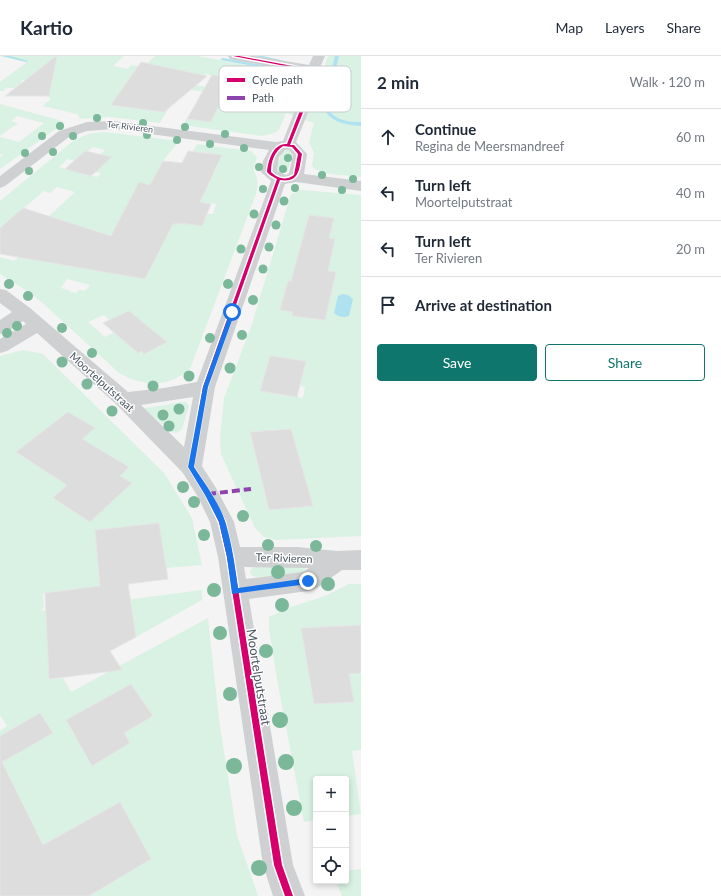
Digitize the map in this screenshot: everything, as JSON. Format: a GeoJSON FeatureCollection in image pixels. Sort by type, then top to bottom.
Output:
{"type":"FeatureCollection","features":[{"type":"Feature","properties":{"kind":"street"},"geometry":{"type":"LineString","coordinates":[[234,56],[290,66]]}},
{"type":"Feature","properties":{"kind":"street"},"geometry":{"type":"LineString","coordinates":[[315,66],[319,56]]}},
{"type":"Feature","properties":{"kind":"street"},"geometry":{"type":"LineString","coordinates":[[300,112],[283,146],[274,152],[269,169],[271,175],[361,186]]}},
{"type":"Feature","properties":{"kind":"street","name":"Ter Rivieren"},"geometry":{"type":"LineString","coordinates":[[0,183],[64,134],[72,130],[92,125],[113,125],[283,146]]}},
{"type":"Feature","properties":{"kind":"street"},"geometry":{"type":"LineString","coordinates":[[191,467],[206,387],[287,178],[300,154],[293,146],[283,146]]}},
{"type":"Feature","properties":{"kind":"street","name":"Moortelputstraat"},"geometry":{"type":"LineString","coordinates":[[0,294],[24,312],[123,400],[191,467],[208,494],[222,522],[230,557],[278,865],[289,896]]}},
{"type":"Feature","properties":{"kind":"street"},"geometry":{"type":"LineString","coordinates":[[0,328],[24,312]]}},
{"type":"Feature","properties":{"kind":"street"},"geometry":{"type":"LineString","coordinates":[[0,347],[38,325]]}},
{"type":"Feature","properties":{"kind":"street"},"geometry":{"type":"LineString","coordinates":[[123,400],[152,398],[183,393],[206,387]]}},
{"type":"Feature","properties":{"kind":"street","name":"Ter Rivieren"},"geometry":{"type":"LineString","coordinates":[[230,557],[298,557],[337,561],[361,560]]}},
{"type":"Feature","properties":{"kind":"street","name":"Ter Rivieren"},"geometry":{"type":"LineString","coordinates":[[235,591],[308,581],[337,561]]}},
{"type":"Feature","properties":{"kind":"green space"},"geometry":{"type":"Polygon","coordinates":[[[0,56],[124,56],[113,66],[128,69],[131,65],[143,67],[155,56],[197,56],[252,66],[219,66],[219,77],[205,74],[195,85],[219,89],[219,112],[351,112],[351,66],[325,66],[328,56],[361,56],[361,177],[321,172],[312,166],[314,153],[309,142],[314,123],[286,113],[277,131],[262,136],[183,125],[186,119],[204,121],[217,93],[180,89],[160,123],[110,117],[80,119],[77,114],[42,106],[51,99],[49,98],[49,94],[47,94],[40,79],[22,80],[19,88],[5,88],[4,91],[0,91],[0,82],[27,62],[0,56]]]}},
{"type":"Feature","properties":{"kind":"green space"},"geometry":{"type":"Polygon","coordinates":[[[0,104],[59,120],[64,123],[0,169],[0,157],[3,155],[0,154],[0,137],[19,142],[44,123],[17,116],[11,121],[18,123],[0,136],[0,104]]]}},
{"type":"Feature","properties":{"kind":"green space"},"geometry":{"type":"Polygon","coordinates":[[[105,132],[179,141],[163,161],[157,172],[211,179],[217,167],[214,154],[193,151],[197,144],[251,151],[257,157],[253,170],[258,181],[256,194],[190,369],[173,380],[147,383],[129,378],[119,373],[46,306],[30,293],[0,274],[0,257],[14,261],[24,252],[0,232],[0,201],[73,141],[88,134],[105,132]],[[93,147],[75,161],[68,159],[59,167],[97,177],[101,173],[95,172],[99,155],[105,150],[93,147]],[[57,187],[50,193],[44,191],[24,208],[40,220],[46,215],[49,216],[75,192],[57,187]],[[188,201],[167,223],[179,224],[207,214],[213,214],[216,204],[188,201]],[[155,259],[98,270],[145,279],[155,259]],[[67,279],[61,288],[76,293],[79,290],[85,291],[90,285],[67,279]],[[104,315],[88,322],[105,337],[114,332],[138,353],[141,351],[104,315]]]}},
{"type":"Feature","properties":{"kind":"green space"},"geometry":{"type":"Polygon","coordinates":[[[287,150],[293,153],[287,172],[282,174],[276,172],[282,152],[287,150]]]}},
{"type":"Feature","properties":{"kind":"green space"},"geometry":{"type":"Polygon","coordinates":[[[301,190],[361,195],[361,536],[276,540],[264,537],[255,528],[221,454],[220,437],[224,398],[252,324],[291,194],[301,190]],[[309,215],[304,236],[333,250],[335,239],[329,238],[333,218],[309,215]],[[295,266],[291,281],[288,281],[280,310],[293,312],[293,316],[325,320],[335,272],[295,266]],[[270,356],[260,391],[303,398],[305,387],[300,386],[305,361],[270,356]],[[291,429],[250,432],[269,510],[313,506],[291,429]]]}},
{"type":"Feature","properties":{"kind":"green space"},"geometry":{"type":"Polygon","coordinates":[[[23,350],[43,354],[164,473],[192,518],[202,565],[166,568],[127,549],[97,552],[100,587],[43,594],[44,607],[41,611],[202,590],[202,600],[136,637],[132,610],[52,621],[47,640],[49,679],[63,678],[71,692],[208,618],[219,719],[237,835],[258,896],[89,896],[151,859],[120,802],[59,836],[0,880],[33,824],[16,791],[8,795],[0,752],[5,760],[53,733],[40,713],[0,736],[0,731],[7,726],[0,715],[0,356],[23,350]],[[68,412],[17,453],[44,470],[95,428],[68,412]],[[108,454],[81,477],[78,476],[53,498],[87,520],[119,492],[121,493],[131,483],[120,476],[129,467],[108,454]],[[131,684],[66,721],[92,766],[130,743],[124,733],[153,716],[131,684]]]}},
{"type":"Feature","properties":{"kind":"green space"},"geometry":{"type":"Polygon","coordinates":[[[186,402],[189,406],[182,429],[176,433],[171,432],[144,408],[166,405],[186,402]]]}},
{"type":"Feature","properties":{"kind":"green space"},"geometry":{"type":"Polygon","coordinates":[[[303,565],[305,569],[303,573],[298,575],[256,577],[251,575],[250,571],[257,566],[303,565]]]}},
{"type":"Feature","properties":{"kind":"green space"},"geometry":{"type":"Polygon","coordinates":[[[349,584],[361,584],[361,625],[301,628],[314,704],[354,702],[349,674],[361,673],[361,750],[352,751],[361,814],[349,816],[349,776],[313,776],[313,820],[304,822],[278,685],[269,629],[269,617],[288,608],[325,596],[349,584]]]}},
{"type":"Feature","properties":{"kind":"green space"},"geometry":{"type":"Polygon","coordinates":[[[361,869],[361,896],[342,896],[337,884],[349,884],[349,871],[361,869]]]}},
{"type":"Feature","properties":{"kind":"water"},"geometry":{"type":"Polygon","coordinates":[[[342,294],[348,295],[353,299],[349,316],[347,317],[339,316],[334,313],[338,296],[342,294]]]}},
{"type":"Feature","properties":{"kind":"building"},"geometry":{"type":"Polygon","coordinates":[[[56,56],[49,96],[5,96],[56,56]]]}},
{"type":"Feature","properties":{"kind":"building"},"geometry":{"type":"Polygon","coordinates":[[[141,62],[207,76],[164,112],[111,105],[141,62]]]}},
{"type":"Feature","properties":{"kind":"building"},"geometry":{"type":"Polygon","coordinates":[[[212,75],[219,76],[219,105],[211,122],[187,119],[212,75]]]}},
{"type":"Feature","properties":{"kind":"building"},"geometry":{"type":"Polygon","coordinates":[[[85,151],[112,157],[91,176],[65,169],[85,151]]]}},
{"type":"Feature","properties":{"kind":"building"},"geometry":{"type":"Polygon","coordinates":[[[188,151],[222,155],[200,202],[211,204],[202,226],[180,223],[173,224],[145,279],[0,254],[0,228],[23,208],[111,236],[139,182],[150,185],[163,161],[182,163],[188,151]]]}},
{"type":"Feature","properties":{"kind":"building"},"geometry":{"type":"Polygon","coordinates":[[[309,215],[334,218],[329,238],[335,239],[328,271],[336,272],[325,320],[292,316],[293,312],[280,310],[288,281],[291,281],[309,215]]]}},
{"type":"Feature","properties":{"kind":"building"},"geometry":{"type":"Polygon","coordinates":[[[129,311],[167,342],[144,354],[141,351],[138,353],[103,323],[129,311]]]}},
{"type":"Feature","properties":{"kind":"building"},"geometry":{"type":"Polygon","coordinates":[[[270,356],[306,361],[297,397],[260,391],[270,356]]]}},
{"type":"Feature","properties":{"kind":"building"},"geometry":{"type":"Polygon","coordinates":[[[68,412],[95,428],[82,439],[129,467],[120,476],[132,483],[90,522],[53,498],[67,485],[16,452],[68,412]]]}},
{"type":"Feature","properties":{"kind":"building"},"geometry":{"type":"Polygon","coordinates":[[[291,429],[313,506],[269,510],[250,432],[291,429]]]}},
{"type":"Feature","properties":{"kind":"building"},"geometry":{"type":"Polygon","coordinates":[[[159,523],[168,579],[128,584],[136,637],[110,651],[122,670],[49,679],[45,593],[100,586],[95,530],[159,523]]]}},
{"type":"Feature","properties":{"kind":"building"},"geometry":{"type":"Polygon","coordinates":[[[361,625],[361,673],[349,674],[354,702],[314,704],[301,628],[361,625]]]}},
{"type":"Feature","properties":{"kind":"building"},"geometry":{"type":"Polygon","coordinates":[[[131,684],[153,716],[124,733],[130,743],[92,766],[66,720],[131,684]]]}},
{"type":"Feature","properties":{"kind":"building"},"geometry":{"type":"Polygon","coordinates":[[[40,713],[53,733],[2,762],[43,845],[120,802],[151,859],[89,896],[0,896],[0,736],[40,713]]]}},
{"type":"Feature","properties":{"kind":"waterway"},"geometry":{"type":"LineString","coordinates":[[4,56],[26,61]]}},
{"type":"Feature","properties":{"kind":"waterway"},"geometry":{"type":"LineString","coordinates":[[256,56],[283,61]]}},
{"type":"Feature","properties":{"kind":"waterway"},"geometry":{"type":"LineString","coordinates":[[334,66],[337,56]]}},
{"type":"Feature","properties":{"kind":"waterway"},"geometry":{"type":"LineString","coordinates":[[223,59],[261,66]]}},
{"type":"Feature","properties":{"kind":"waterway"},"geometry":{"type":"LineString","coordinates":[[327,112],[335,119],[340,121],[361,124]]}},
{"type":"Feature","properties":{"kind":"marked path"},"geometry":{"type":"LineString","coordinates":[[208,494],[251,489]]}},
{"type":"Feature","properties":{"kind":"cycle path"},"geometry":{"type":"LineString","coordinates":[[234,56],[290,66]]}},
{"type":"Feature","properties":{"kind":"cycle path"},"geometry":{"type":"LineString","coordinates":[[288,145],[301,112]]}},
{"type":"Feature","properties":{"kind":"cycle path"},"geometry":{"type":"LineString","coordinates":[[282,145],[293,146],[300,154],[296,175],[286,180],[278,179],[269,172],[272,157],[276,150],[282,145]]}},
{"type":"Feature","properties":{"kind":"cycle path"},"geometry":{"type":"LineString","coordinates":[[279,179],[205,387],[191,467],[208,494],[222,522],[230,557],[278,865],[289,896]]}},
{"type":"Feature","properties":{"kind":"route"},"geometry":{"type":"LineString","coordinates":[[232,312],[206,387],[191,467],[208,494],[222,522],[230,557],[235,591],[308,581]]}}]}
